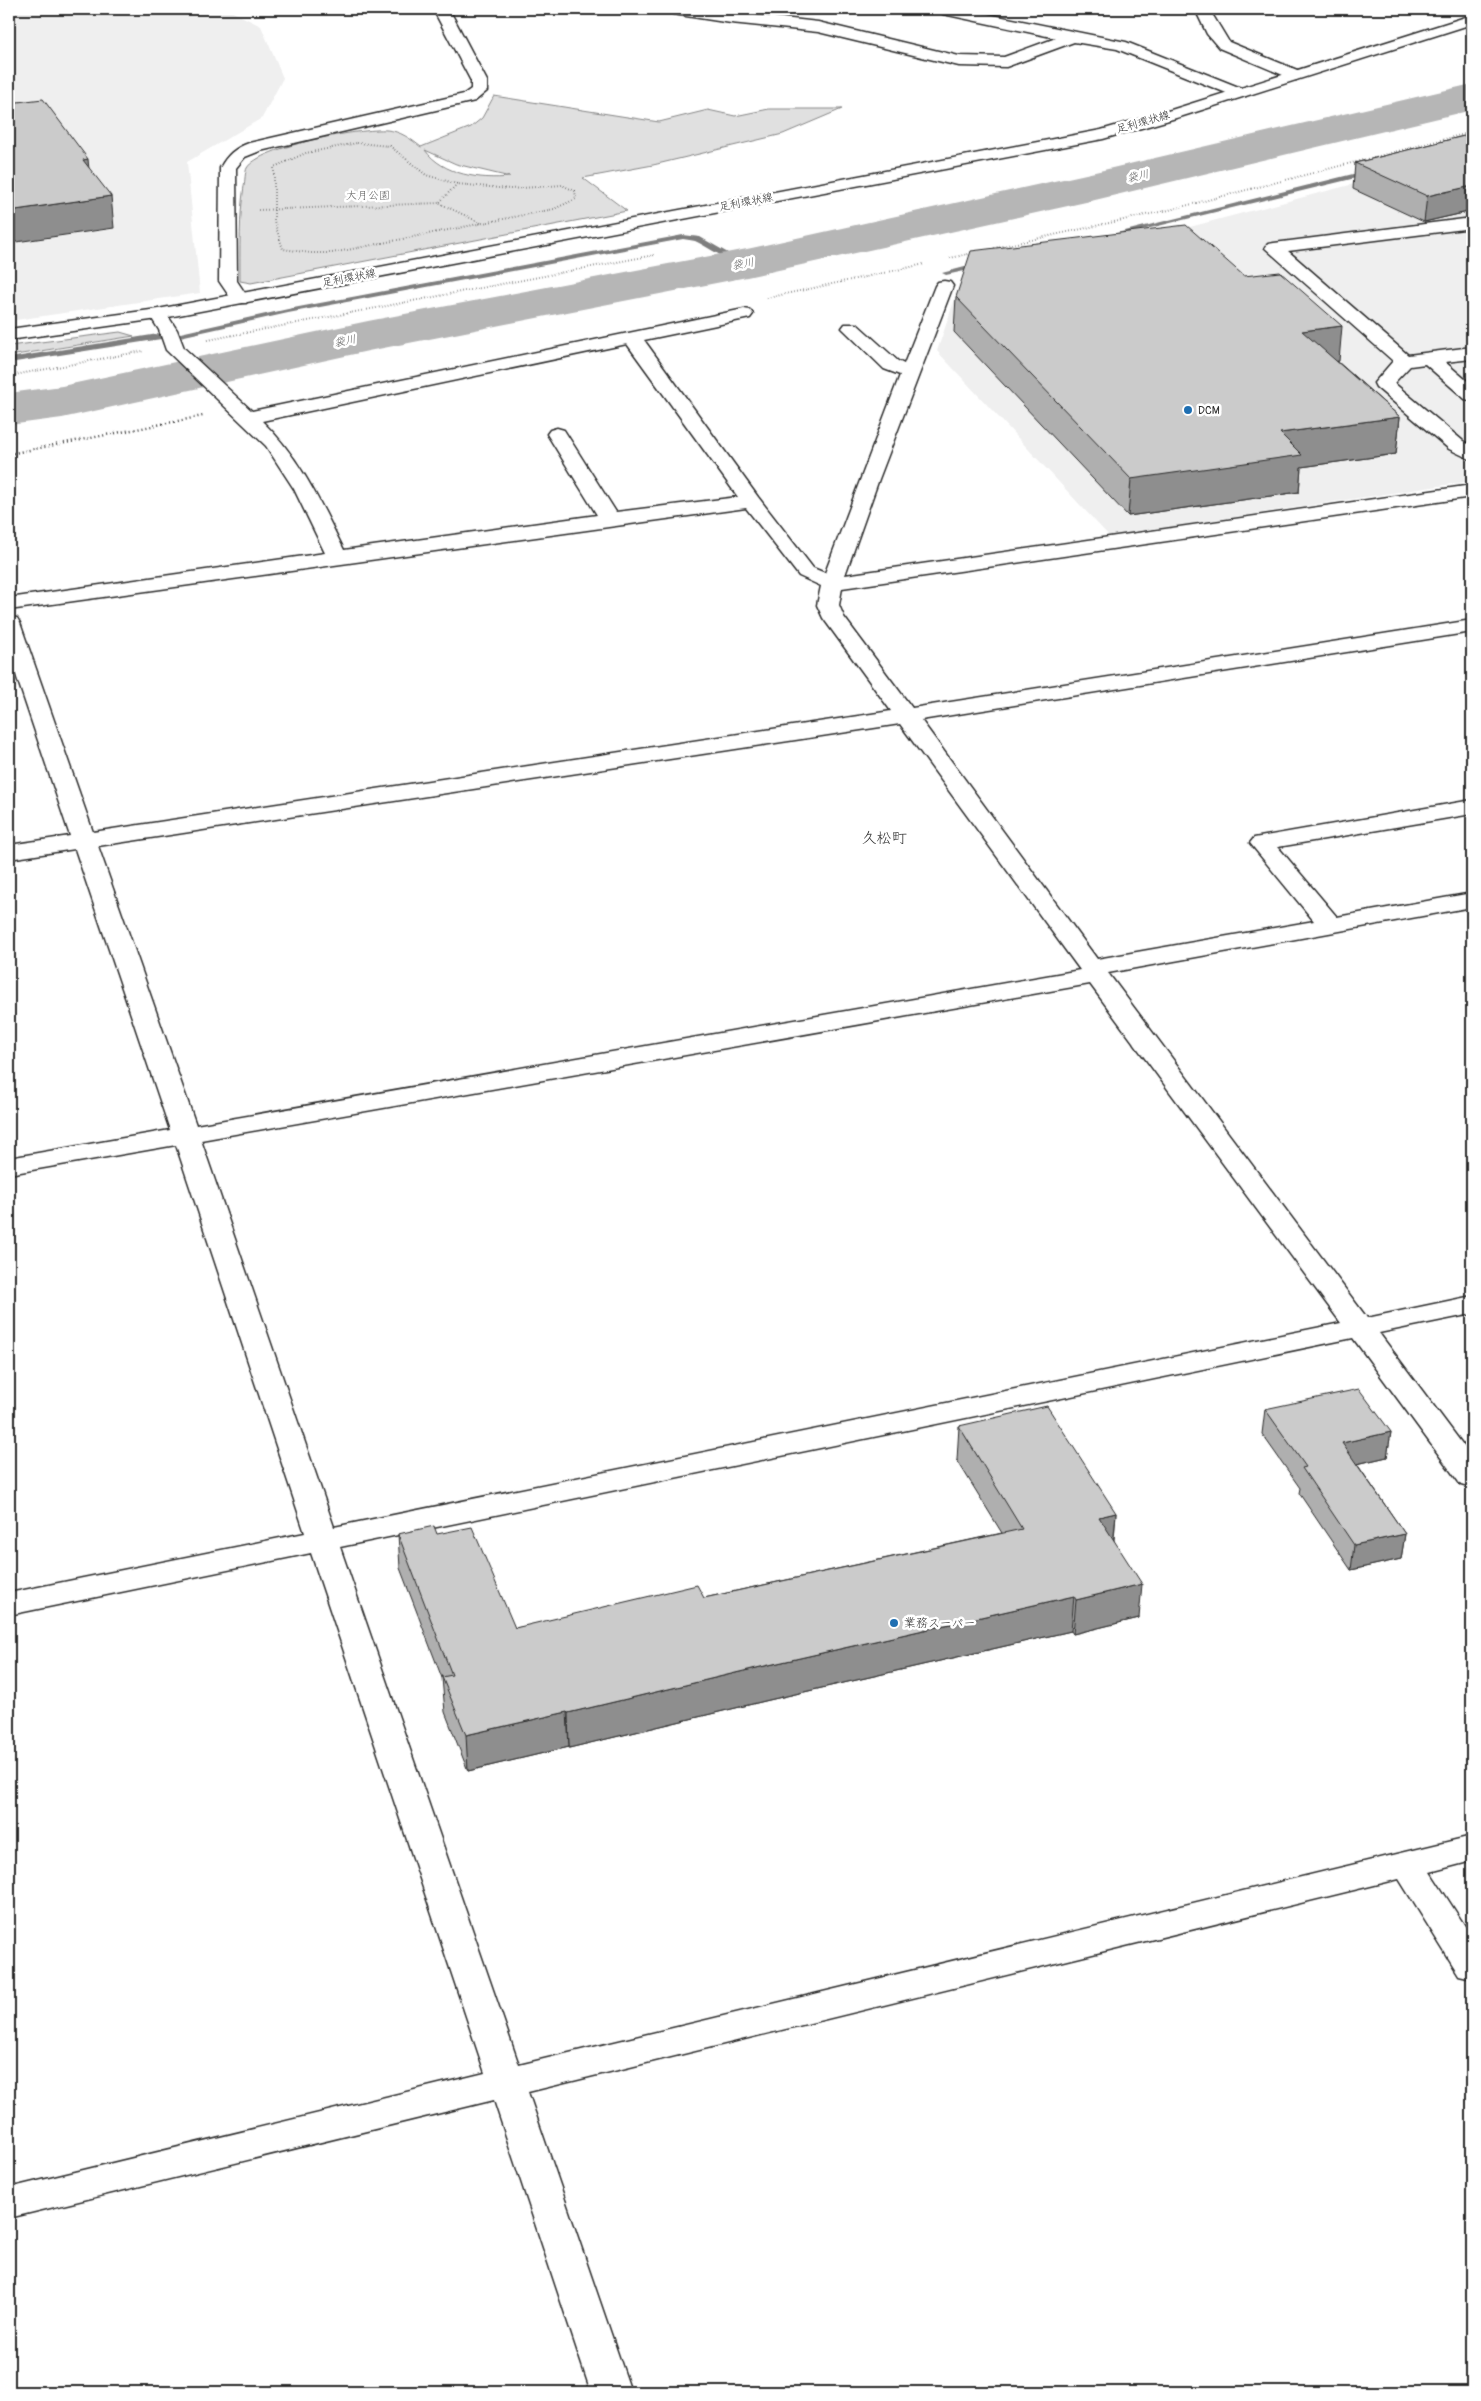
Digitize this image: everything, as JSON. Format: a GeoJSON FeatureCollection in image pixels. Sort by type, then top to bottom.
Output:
{"type":"FeatureCollection","features":[{"type":"Feature","properties":{"kind":"street"},"geometry":{"type":"LineString","coordinates":[[240,299],[228,281],[228,168],[233,158],[249,149],[469,98],[479,91],[479,81],[441,9]]}},
{"type":"Feature","properties":{"kind":"street"},"geometry":{"type":"LineString","coordinates":[[673,9],[731,18],[818,27],[959,61],[982,63],[1006,62],[1073,37]]}},
{"type":"Feature","properties":{"kind":"street"},"geometry":{"type":"LineString","coordinates":[[943,9],[1073,37],[1121,45],[1240,93]]}},
{"type":"Feature","properties":{"kind":"street"},"geometry":{"type":"LineString","coordinates":[[1202,9],[1215,34],[1224,44],[1296,75]]}},
{"type":"Feature","properties":{"kind":"street","name":"足利環状線"},"geometry":{"type":"LineString","coordinates":[[9,335],[158,314],[240,299],[1071,140],[1141,124],[1472,19]]}},
{"type":"Feature","properties":{"kind":"street"},"geometry":{"type":"LineString","coordinates":[[1404,361],[1274,248],[1472,223]]}},
{"type":"Feature","properties":{"kind":"street"},"geometry":{"type":"LineString","coordinates":[[944,286],[869,479],[832,583],[828,605],[834,618],[1094,971],[1472,1478]]}},
{"type":"Feature","properties":{"kind":"street"},"geometry":{"type":"LineString","coordinates":[[158,314],[168,330],[176,350],[273,442],[291,466],[338,559]]}},
{"type":"Feature","properties":{"kind":"street"},"geometry":{"type":"LineString","coordinates":[[241,412],[744,314]]}},
{"type":"Feature","properties":{"kind":"street"},"geometry":{"type":"LineString","coordinates":[[851,328],[891,365],[910,373]]}},
{"type":"Feature","properties":{"kind":"street"},"geometry":{"type":"LineString","coordinates":[[632,337],[751,501],[806,572],[832,583],[1472,491]]}},
{"type":"Feature","properties":{"kind":"street"},"geometry":{"type":"LineString","coordinates":[[1472,353],[1404,361],[1383,383],[1456,445],[1472,454]]}},
{"type":"Feature","properties":{"kind":"street"},"geometry":{"type":"LineString","coordinates":[[1429,358],[1472,395]]}},
{"type":"Feature","properties":{"kind":"street"},"geometry":{"type":"LineString","coordinates":[[557,434],[610,519]]}},
{"type":"Feature","properties":{"kind":"street"},"geometry":{"type":"LineString","coordinates":[[9,604],[338,559],[610,519],[751,501]]}},
{"type":"Feature","properties":{"kind":"street"},"geometry":{"type":"LineString","coordinates":[[9,623],[186,1136],[611,2392]]}},
{"type":"Feature","properties":{"kind":"street"},"geometry":{"type":"LineString","coordinates":[[9,852],[906,716],[1472,626]]}},
{"type":"Feature","properties":{"kind":"street"},"geometry":{"type":"LineString","coordinates":[[1331,925],[1262,843],[1472,807]]}},
{"type":"Feature","properties":{"kind":"street"},"geometry":{"type":"LineString","coordinates":[[9,1166],[186,1136],[1094,971],[1472,900]]}},
{"type":"Feature","properties":{"kind":"street"},"geometry":{"type":"LineString","coordinates":[[9,1604],[1472,1305]]}},
{"type":"Feature","properties":{"kind":"street"},"geometry":{"type":"LineString","coordinates":[[9,2203],[1472,1848]]}},
{"type":"Feature","properties":{"kind":"street"},"geometry":{"type":"LineString","coordinates":[[1407,1864],[1472,1965]]}},
{"type":"Feature","properties":{"kind":"path"},"geometry":{"type":"LineString","coordinates":[[985,250],[1169,210],[1472,132]]}},
{"type":"Feature","properties":{"kind":"path"},"geometry":{"type":"LineString","coordinates":[[357,143],[390,146],[426,175],[457,184],[510,189],[562,185],[575,191],[576,200],[554,209],[332,253],[311,253],[283,249],[278,242],[274,209],[274,167],[306,153],[357,143]]}},
{"type":"Feature","properties":{"kind":"path"},"geometry":{"type":"LineString","coordinates":[[439,203],[457,184]]}},
{"type":"Feature","properties":{"kind":"path"},"geometry":{"type":"LineString","coordinates":[[257,210],[439,203],[482,223]]}},
{"type":"Feature","properties":{"kind":"path"},"geometry":{"type":"LineString","coordinates":[[947,259],[976,252]]}},
{"type":"Feature","properties":{"kind":"path"},"geometry":{"type":"LineString","coordinates":[[202,341],[654,255]]}},
{"type":"Feature","properties":{"kind":"path"},"geometry":{"type":"LineString","coordinates":[[764,298],[927,263]]}},
{"type":"Feature","properties":{"kind":"path"},"geometry":{"type":"LineString","coordinates":[[9,376],[148,350]]}},
{"type":"Feature","properties":{"kind":"path"},"geometry":{"type":"LineString","coordinates":[[9,454],[204,416]]}},
{"type":"Feature","properties":{"kind":"shaded area"},"geometry":{"type":"Polygon","coordinates":[[[9,9],[227,9],[261,26],[283,78],[262,118],[187,162],[200,293],[9,321],[9,9]]]}},
{"type":"Feature","properties":{"kind":"shaded area"},"geometry":{"type":"Polygon","coordinates":[[[1472,153],[1472,481],[1109,536],[937,351],[961,281],[1186,228],[1472,153]]]}},
{"type":"Feature","properties":{"kind":"green space","name":"大月公園"},"geometry":{"type":"Polygon","coordinates":[[[494,96],[659,122],[708,110],[735,116],[769,109],[842,109],[783,134],[653,165],[583,178],[627,211],[251,283],[240,281],[242,198],[245,174],[247,168],[256,160],[271,152],[312,140],[374,130],[396,132],[409,138],[421,147],[471,127],[482,118],[494,96]],[[425,150],[442,165],[463,174],[487,178],[510,177],[456,164],[425,150]]]}},
{"type":"Feature","properties":{"kind":"green space"},"geometry":{"type":"Polygon","coordinates":[[[120,332],[134,336],[9,356],[9,346],[120,332]]]}},
{"type":"Feature","properties":{"kind":"building"},"geometry":{"type":"Polygon","coordinates":[[[43,99],[88,159],[83,160],[111,196],[9,211],[9,103],[43,99]]]}},
{"type":"Feature","properties":{"kind":"building"},"geometry":{"type":"Polygon","coordinates":[[[1472,134],[1472,186],[1427,196],[1355,163],[1472,134]]]}},
{"type":"Feature","properties":{"kind":"building","name":"DCM"},"geometry":{"type":"Polygon","coordinates":[[[1186,225],[1244,276],[1280,272],[1342,326],[1302,331],[1400,417],[1280,433],[1302,455],[1131,479],[956,297],[971,251],[1186,225]]]}},
{"type":"Feature","properties":{"kind":"building"},"geometry":{"type":"Polygon","coordinates":[[[1359,1389],[1391,1432],[1342,1443],[1405,1534],[1354,1545],[1302,1468],[1306,1467],[1265,1409],[1359,1389]]]}},
{"type":"Feature","properties":{"kind":"building"},"geometry":{"type":"Polygon","coordinates":[[[1047,1406],[1116,1513],[1099,1517],[1142,1584],[1076,1600],[1074,1596],[466,1735],[442,1677],[452,1675],[398,1534],[434,1526],[437,1534],[472,1527],[515,1628],[697,1585],[704,1598],[1022,1529],[959,1426],[1047,1406]]]}},
{"type":"Feature","properties":{"kind":"waterway","name":"袋川"},"geometry":{"type":"LineString","coordinates":[[9,409],[62,402],[368,336],[747,263],[1095,186],[1472,97]]}},
{"type":"Feature","properties":{"kind":"waterway"},"geometry":{"type":"LineString","coordinates":[[1109,236],[1369,172]]}},
{"type":"Feature","properties":{"kind":"waterway"},"geometry":{"type":"LineString","coordinates":[[180,334],[288,311],[683,237],[697,239],[725,255],[747,263]]}},
{"type":"Feature","properties":{"kind":"waterway"},"geometry":{"type":"LineString","coordinates":[[946,273],[980,265]]}},
{"type":"Feature","properties":{"kind":"waterway"},"geometry":{"type":"LineString","coordinates":[[9,361],[158,337]]}},
{"type":"Feature","properties":{"kind":"place","name":"DCM"},"geometry":{"type":"Point","coordinates":[1188,410]}},
{"type":"Feature","properties":{"kind":"place","name":"業務スーパー"},"geometry":{"type":"Point","coordinates":[894,1623]}},
{"type":"Feature","properties":{"kind":"district","name":"久松町"},"geometry":{"type":"Point","coordinates":[884,838]}}]}
